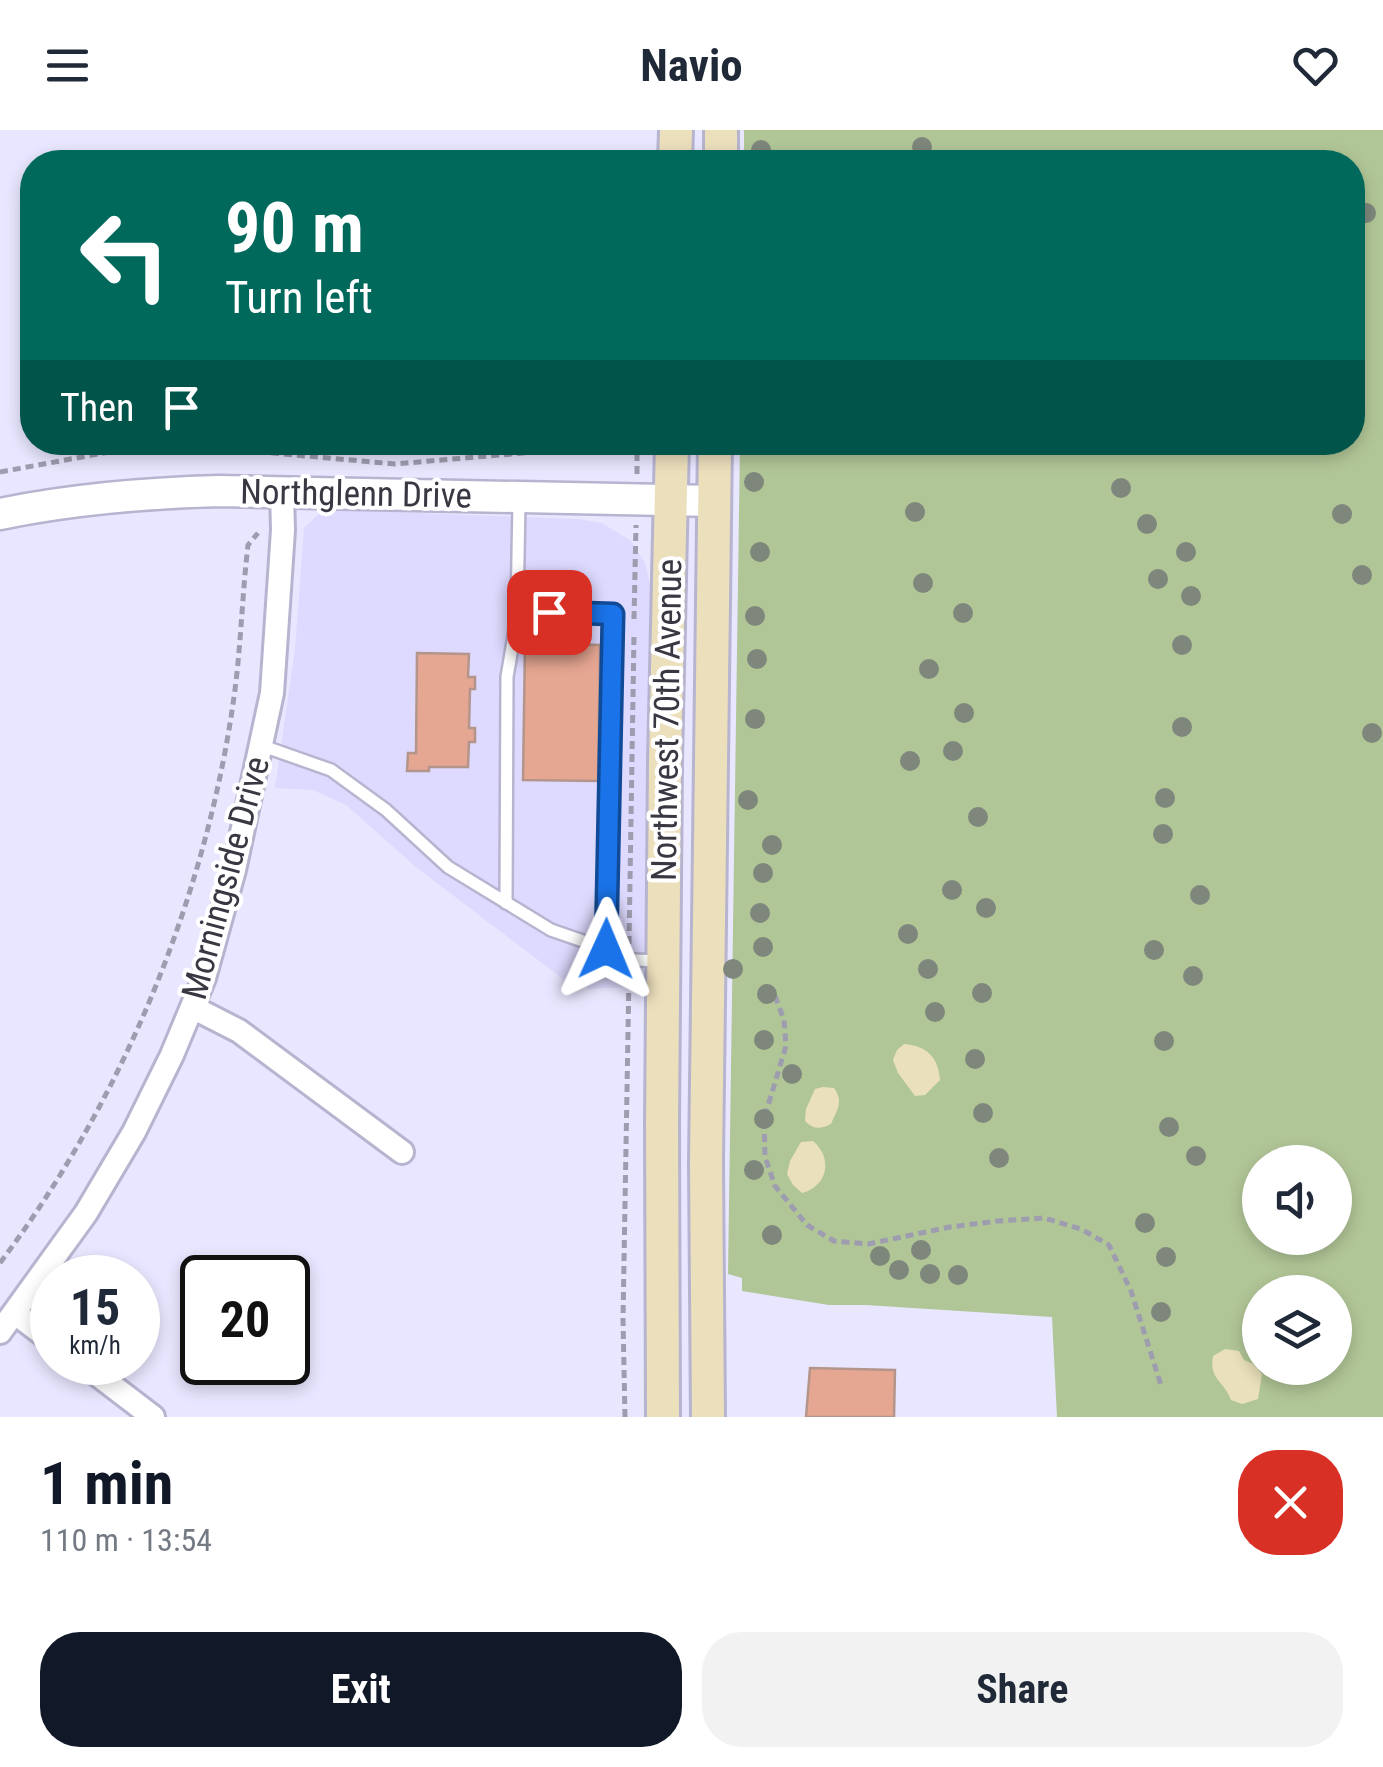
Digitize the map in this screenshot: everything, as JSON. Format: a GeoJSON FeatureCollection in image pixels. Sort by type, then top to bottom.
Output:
{"type":"FeatureCollection","features":[{"type":"Feature","properties":{"kind":"main road","name":"Northwest 70th Avenue"},"geometry":{"type":"LineString","coordinates":[[663,1417],[665,761],[672,455]]}},
{"type":"Feature","properties":{"kind":"main road","name":"Northwest 70th Avenue"},"geometry":{"type":"LineString","coordinates":[[708,1417],[706,1162],[716,455]]}},
{"type":"Feature","properties":{"kind":"street","name":"Morningside Drive"},"geometry":{"type":"LineString","coordinates":[[0,1332],[86,1213],[134,1132],[194,1008],[234,870],[272,693],[282,492]]}},
{"type":"Feature","properties":{"kind":"street","name":"Northglenn Drive"},"geometry":{"type":"LineString","coordinates":[[0,514],[140,493],[714,501]]}},
{"type":"Feature","properties":{"kind":"street"},"geometry":{"type":"LineString","coordinates":[[194,1008],[239,1030],[402,1152]]}},
{"type":"Feature","properties":{"kind":"street"},"geometry":{"type":"LineString","coordinates":[[15,1313],[30,1324]]}},
{"type":"Feature","properties":{"kind":"street"},"geometry":{"type":"LineString","coordinates":[[111,1385],[153,1417]]}},
{"type":"Feature","properties":{"kind":"lane"},"geometry":{"type":"LineString","coordinates":[[506,902],[507,677],[518,612],[519,497]]}},
{"type":"Feature","properties":{"kind":"lane"},"geometry":{"type":"LineString","coordinates":[[518,612],[613,614],[606,959],[664,961]]}},
{"type":"Feature","properties":{"kind":"lane"},"geometry":{"type":"LineString","coordinates":[[260,744],[330,770],[386,810],[448,867],[551,930],[606,949]]}},
{"type":"Feature","properties":{"kind":"path"},"geometry":{"type":"LineString","coordinates":[[0,472],[93,455]]}},
{"type":"Feature","properties":{"kind":"path"},"geometry":{"type":"LineString","coordinates":[[294,455],[394,464],[500,455]]}},
{"type":"Feature","properties":{"kind":"path"},"geometry":{"type":"LineString","coordinates":[[625,1417],[623,1319],[637,455]]}},
{"type":"Feature","properties":{"kind":"path"},"geometry":{"type":"LineString","coordinates":[[0,1263],[32,1220],[90,1124],[172,944],[198,864],[227,738],[248,545],[282,492]]}},
{"type":"Feature","properties":{"kind":"path"},"geometry":{"type":"LineString","coordinates":[[774,996],[784,1020],[786,1046],[764,1119],[765,1157],[775,1186],[806,1225],[834,1241],[868,1244],[998,1221],[1044,1218],[1080,1230],[1108,1245],[1132,1291],[1162,1385]]}},
{"type":"Feature","properties":{"kind":"shaded area"},"geometry":{"type":"Polygon","coordinates":[[[321,512],[578,519],[602,523],[631,541],[645,563],[654,600],[651,997],[624,987],[590,989],[563,979],[417,868],[346,805],[313,790],[275,788],[295,649],[304,528],[321,512]]]}},
{"type":"Feature","properties":{"kind":"green space"},"geometry":{"type":"Polygon","coordinates":[[[744,130],[1383,130],[1383,1417],[1057,1417],[1052,1317],[829,1305],[742,1291],[742,1278],[728,1274],[740,455],[1365,455],[1365,150],[744,150],[744,130]]]}},
{"type":"Feature","properties":{"kind":"sand"},"geometry":{"type":"Polygon","coordinates":[[[904,1044],[925,1050],[937,1065],[940,1080],[925,1095],[915,1096],[898,1073],[893,1060],[904,1044]]]}},
{"type":"Feature","properties":{"kind":"sand"},"geometry":{"type":"Polygon","coordinates":[[[834,1088],[839,1106],[831,1124],[818,1128],[805,1121],[806,1109],[815,1089],[834,1088]]]}},
{"type":"Feature","properties":{"kind":"sand"},"geometry":{"type":"Polygon","coordinates":[[[813,1141],[823,1155],[825,1171],[818,1184],[802,1193],[787,1174],[801,1142],[813,1141]]]}},
{"type":"Feature","properties":{"kind":"sand"},"geometry":{"type":"Polygon","coordinates":[[[1225,1349],[1239,1351],[1242,1385],[1260,1385],[1258,1399],[1242,1404],[1231,1400],[1215,1375],[1213,1356],[1225,1349]]]}},
{"type":"Feature","properties":{"kind":"building"},"geometry":{"type":"Polygon","coordinates":[[[525,643],[600,645],[598,781],[523,780],[525,643]]]}},
{"type":"Feature","properties":{"kind":"building"},"geometry":{"type":"Polygon","coordinates":[[[417,653],[469,654],[468,677],[475,677],[475,689],[470,689],[469,728],[475,728],[475,742],[469,742],[468,767],[407,771],[408,753],[416,753],[417,653]]]}},
{"type":"Feature","properties":{"kind":"building"},"geometry":{"type":"Polygon","coordinates":[[[810,1368],[895,1370],[894,1417],[806,1417],[810,1368]]]}},
{"type":"Feature","properties":{"kind":"route"},"geometry":{"type":"LineString","coordinates":[[549,612],[613,614],[606,949]]}}]}
